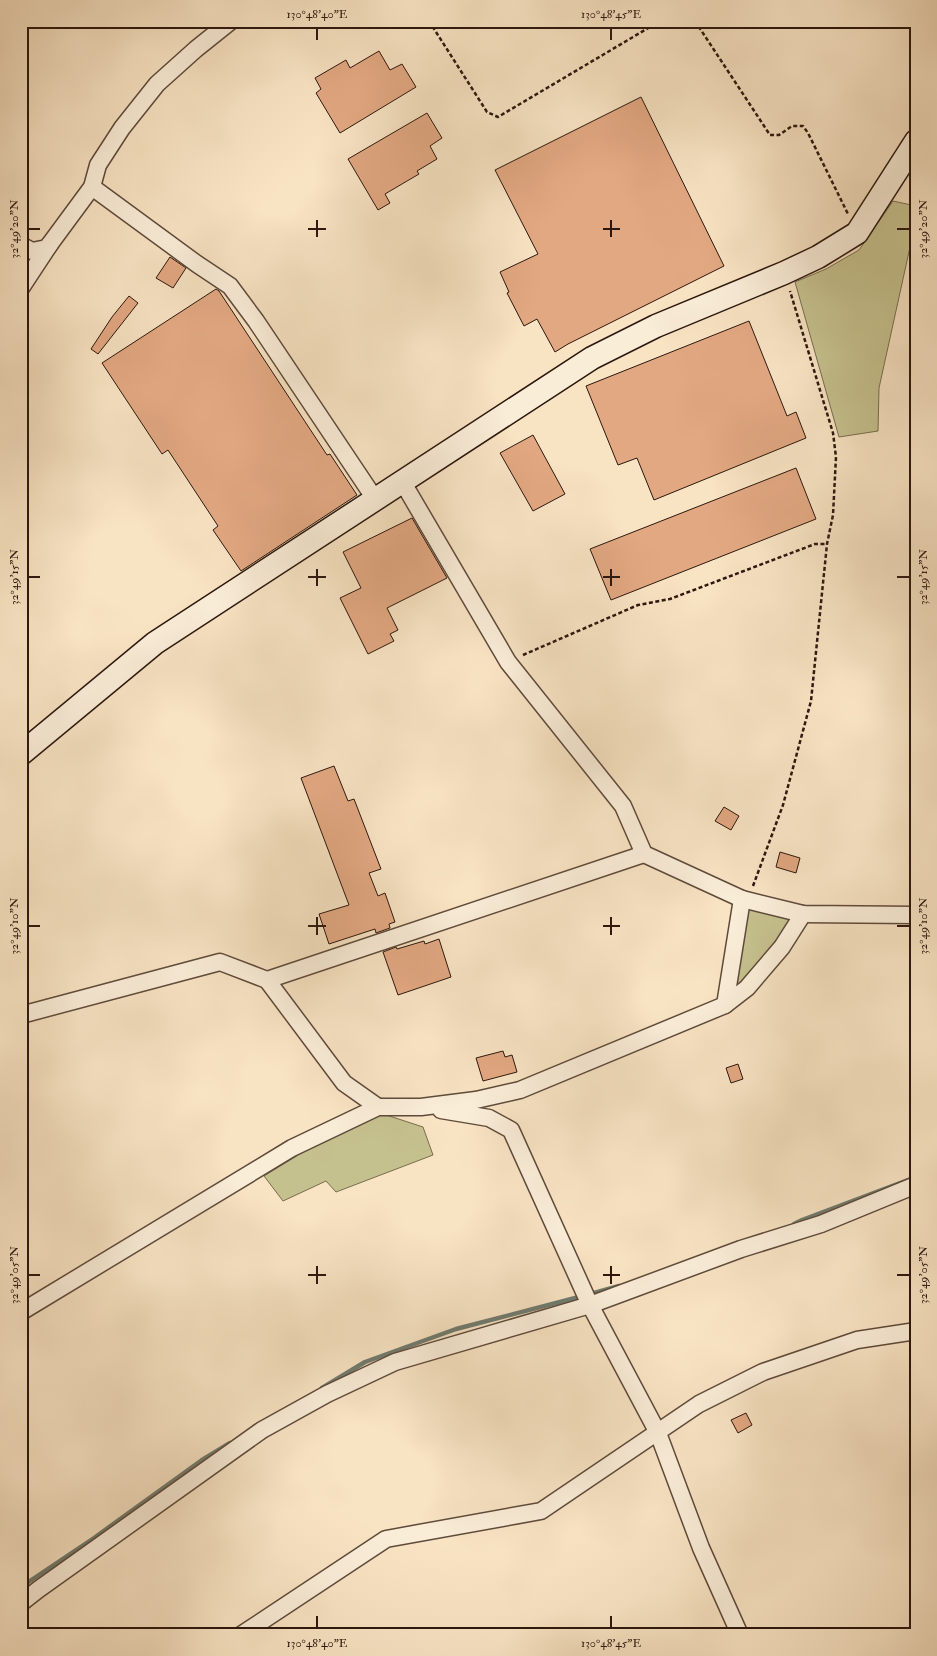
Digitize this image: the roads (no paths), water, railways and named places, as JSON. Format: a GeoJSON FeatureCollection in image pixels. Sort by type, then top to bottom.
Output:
{"type":"FeatureCollection","features":[{"type":"Feature","properties":{"kind":"street"},"geometry":{"type":"LineString","coordinates":[[21,245],[32,251],[48,248],[92,187],[98,165],[122,128],[157,84],[196,48],[231,21]]}},
{"type":"Feature","properties":{"kind":"street"},"geometry":{"type":"LineString","coordinates":[[21,754],[155,643],[592,358],[656,326],[818,257],[857,233],[916,141]]}},
{"type":"Feature","properties":{"kind":"street"},"geometry":{"type":"LineString","coordinates":[[92,187],[230,286],[256,321],[375,499]]}},
{"type":"Feature","properties":{"kind":"street"},"geometry":{"type":"LineString","coordinates":[[21,288],[50,244]]}},
{"type":"Feature","properties":{"kind":"street"},"geometry":{"type":"LineString","coordinates":[[402,481],[508,662],[623,806],[644,854],[745,900],[803,914],[916,915]]}},
{"type":"Feature","properties":{"kind":"street"},"geometry":{"type":"LineString","coordinates":[[267,980],[644,854]]}},
{"type":"Feature","properties":{"kind":"street"},"geometry":{"type":"LineString","coordinates":[[725,1005],[745,900]]}},
{"type":"Feature","properties":{"kind":"street"},"geometry":{"type":"LineString","coordinates":[[421,1107],[476,1100],[520,1090],[725,1005],[746,988],[782,947],[803,914]]}},
{"type":"Feature","properties":{"kind":"street"},"geometry":{"type":"LineString","coordinates":[[21,1015],[220,962],[267,980],[344,1083],[378,1106]]}},
{"type":"Feature","properties":{"kind":"street"},"geometry":{"type":"LineString","coordinates":[[21,1312],[292,1148],[378,1106],[421,1107],[489,1118],[511,1130],[590,1305],[658,1433],[700,1548],[740,1635]]}},
{"type":"Feature","properties":{"kind":"street"},"geometry":{"type":"LineString","coordinates":[[21,1603],[262,1430],[327,1394],[395,1362],[590,1305],[742,1249],[821,1224],[916,1185]]}},
{"type":"Feature","properties":{"kind":"street"},"geometry":{"type":"LineString","coordinates":[[241,1635],[386,1540],[541,1511],[699,1404],[763,1372],[857,1340],[916,1331]]}},
{"type":"Feature","properties":{"kind":"waterway"},"geometry":{"type":"LineString","coordinates":[[794,1224],[916,1177]]}},
{"type":"Feature","properties":{"kind":"waterway"},"geometry":{"type":"LineString","coordinates":[[594,1293],[619,1286]]}},
{"type":"Feature","properties":{"kind":"waterway"},"geometry":{"type":"LineString","coordinates":[[322,1388],[365,1362],[456,1329],[579,1297]]}},
{"type":"Feature","properties":{"kind":"waterway"},"geometry":{"type":"LineString","coordinates":[[21,1587],[94,1538],[202,1460],[230,1443]]}}]}
